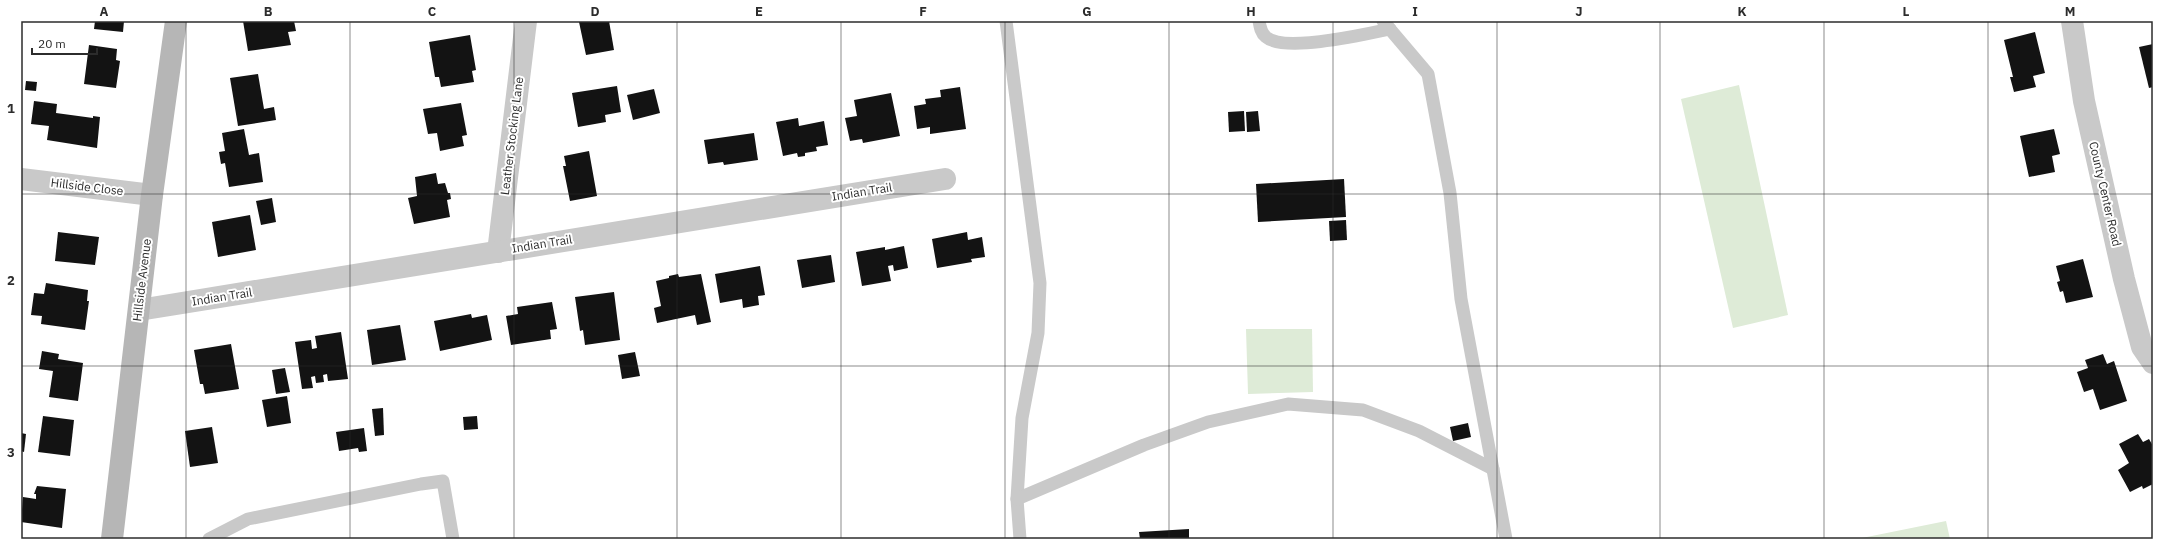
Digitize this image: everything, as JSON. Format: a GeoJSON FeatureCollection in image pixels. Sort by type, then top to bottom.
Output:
{"type":"FeatureCollection","features":[{"type":"Feature","properties":{"kind":"main road","name":"Hillside Avenue"},"geometry":{"type":"LineString","coordinates":[[112,539],[152,195],[176,21]]}},
{"type":"Feature","properties":{"kind":"street","name":"Leather Stocking Lane"},"geometry":{"type":"LineString","coordinates":[[498,252],[526,21]]}},
{"type":"Feature","properties":{"kind":"street","name":"County Center Road"},"geometry":{"type":"LineString","coordinates":[[2072,21],[2084,101],[2124,279],[2142,347],[2153,363]]}},
{"type":"Feature","properties":{"kind":"street","name":"Hillside Close"},"geometry":{"type":"LineString","coordinates":[[21,179],[152,195]]}},
{"type":"Feature","properties":{"kind":"street","name":"Indian Trail"},"geometry":{"type":"LineString","coordinates":[[139,310],[945,179]]}},
{"type":"Feature","properties":{"kind":"lane"},"geometry":{"type":"LineString","coordinates":[[1006,21],[1040,282],[1038,333],[1022,418],[1017,499],[1020,539]]}},
{"type":"Feature","properties":{"kind":"lane"},"geometry":{"type":"LineString","coordinates":[[1260,21],[1260,29],[1266,38],[1276,42],[1304,44],[1386,25],[1428,74],[1450,193],[1461,299],[1506,539]]}},
{"type":"Feature","properties":{"kind":"lane"},"geometry":{"type":"LineString","coordinates":[[1017,499],[1144,446],[1208,422],[1288,404],[1363,410],[1419,431],[1493,468]]}},
{"type":"Feature","properties":{"kind":"lane"},"geometry":{"type":"LineString","coordinates":[[210,539],[248,519],[421,484],[444,481],[453,539]]}},
{"type":"Feature","properties":{"kind":"green space"},"geometry":{"type":"Polygon","coordinates":[[[1739,85],[1788,315],[1733,328],[1681,99],[1739,85]]]}},
{"type":"Feature","properties":{"kind":"green space"},"geometry":{"type":"Polygon","coordinates":[[[1246,329],[1312,329],[1313,392],[1248,394],[1246,329]]]}},
{"type":"Feature","properties":{"kind":"green space"},"geometry":{"type":"Polygon","coordinates":[[[1946,521],[1950,539],[1857,539],[1946,521]]]}},
{"type":"Feature","properties":{"kind":"building"},"geometry":{"type":"Polygon","coordinates":[[[95,21],[124,21],[123,32],[94,29],[95,21]]]}},
{"type":"Feature","properties":{"kind":"building"},"geometry":{"type":"Polygon","coordinates":[[[243,21],[294,21],[296,31],[288,32],[291,45],[248,51],[243,21]]]}},
{"type":"Feature","properties":{"kind":"building"},"geometry":{"type":"Polygon","coordinates":[[[609,21],[614,50],[586,55],[579,22],[609,21]]]}},
{"type":"Feature","properties":{"kind":"building"},"geometry":{"type":"Polygon","coordinates":[[[2035,32],[2045,73],[2033,76],[2036,87],[2014,92],[2010,77],[2013,77],[2004,40],[2035,32]]]}},
{"type":"Feature","properties":{"kind":"building"},"geometry":{"type":"Polygon","coordinates":[[[470,35],[476,70],[472,71],[474,82],[441,87],[439,77],[435,77],[429,42],[470,35]]]}},
{"type":"Feature","properties":{"kind":"building"},"geometry":{"type":"Polygon","coordinates":[[[2153,44],[2153,87],[2149,88],[2139,47],[2153,44]]]}},
{"type":"Feature","properties":{"kind":"building"},"geometry":{"type":"Polygon","coordinates":[[[89,45],[117,49],[116,60],[120,61],[116,88],[84,84],[89,45]]]}},
{"type":"Feature","properties":{"kind":"building"},"geometry":{"type":"Polygon","coordinates":[[[258,74],[264,109],[274,107],[276,120],[238,126],[230,78],[258,74]]]}},
{"type":"Feature","properties":{"kind":"building"},"geometry":{"type":"Polygon","coordinates":[[[26,81],[37,82],[36,91],[25,90],[26,81]]]}},
{"type":"Feature","properties":{"kind":"building"},"geometry":{"type":"Polygon","coordinates":[[[617,86],[621,112],[605,115],[606,122],[578,127],[572,93],[617,86]]]}},
{"type":"Feature","properties":{"kind":"building"},"geometry":{"type":"Polygon","coordinates":[[[960,87],[966,129],[930,134],[930,127],[917,129],[914,106],[926,104],[925,99],[941,97],[940,90],[960,87]]]}},
{"type":"Feature","properties":{"kind":"building"},"geometry":{"type":"Polygon","coordinates":[[[654,89],[660,113],[633,120],[627,95],[654,89]]]}},
{"type":"Feature","properties":{"kind":"building"},"geometry":{"type":"Polygon","coordinates":[[[891,93],[900,136],[863,143],[862,139],[850,141],[845,118],[857,116],[854,100],[891,93]]]}},
{"type":"Feature","properties":{"kind":"building"},"geometry":{"type":"Polygon","coordinates":[[[34,101],[57,104],[56,113],[93,118],[93,116],[100,117],[97,148],[47,140],[49,126],[31,124],[34,101]]]}},
{"type":"Feature","properties":{"kind":"building"},"geometry":{"type":"Polygon","coordinates":[[[461,103],[467,135],[462,136],[464,146],[440,151],[437,133],[428,134],[423,109],[461,103]]]}},
{"type":"Feature","properties":{"kind":"building"},"geometry":{"type":"Polygon","coordinates":[[[1244,111],[1245,131],[1229,132],[1228,112],[1244,111]]]}},
{"type":"Feature","properties":{"kind":"building"},"geometry":{"type":"Polygon","coordinates":[[[1258,111],[1260,131],[1247,132],[1246,112],[1258,111]]]}},
{"type":"Feature","properties":{"kind":"building"},"geometry":{"type":"Polygon","coordinates":[[[798,118],[799,126],[824,121],[828,145],[816,147],[817,151],[805,153],[805,156],[798,157],[797,153],[783,156],[776,122],[798,118]]]}},
{"type":"Feature","properties":{"kind":"building"},"geometry":{"type":"Polygon","coordinates":[[[244,129],[249,155],[259,153],[263,182],[229,187],[225,163],[221,164],[219,152],[225,151],[222,133],[244,129]]]}},
{"type":"Feature","properties":{"kind":"building"},"geometry":{"type":"Polygon","coordinates":[[[2054,129],[2060,154],[2052,156],[2055,172],[2029,177],[2020,136],[2054,129]]]}},
{"type":"Feature","properties":{"kind":"building"},"geometry":{"type":"Polygon","coordinates":[[[754,133],[758,160],[724,165],[723,162],[708,164],[704,140],[754,133]]]}},
{"type":"Feature","properties":{"kind":"building"},"geometry":{"type":"Polygon","coordinates":[[[589,151],[597,196],[570,201],[563,166],[566,166],[564,156],[589,151]]]}},
{"type":"Feature","properties":{"kind":"building"},"geometry":{"type":"Polygon","coordinates":[[[436,173],[438,184],[445,183],[448,193],[450,193],[451,199],[447,200],[450,217],[414,224],[408,198],[417,196],[415,177],[436,173]]]}},
{"type":"Feature","properties":{"kind":"building"},"geometry":{"type":"Polygon","coordinates":[[[1344,179],[1346,217],[1258,222],[1256,184],[1344,179]]]}},
{"type":"Feature","properties":{"kind":"building"},"geometry":{"type":"Polygon","coordinates":[[[272,198],[276,222],[261,225],[256,201],[272,198]]]}},
{"type":"Feature","properties":{"kind":"building"},"geometry":{"type":"Polygon","coordinates":[[[250,215],[256,250],[218,257],[212,222],[250,215]]]}},
{"type":"Feature","properties":{"kind":"building"},"geometry":{"type":"Polygon","coordinates":[[[1346,220],[1347,240],[1330,241],[1329,221],[1346,220]]]}},
{"type":"Feature","properties":{"kind":"building"},"geometry":{"type":"Polygon","coordinates":[[[58,232],[99,237],[95,265],[55,261],[58,232]]]}},
{"type":"Feature","properties":{"kind":"building"},"geometry":{"type":"Polygon","coordinates":[[[967,232],[968,240],[982,237],[985,257],[971,259],[972,262],[937,268],[932,239],[967,232]]]}},
{"type":"Feature","properties":{"kind":"building"},"geometry":{"type":"Polygon","coordinates":[[[904,246],[908,268],[894,271],[893,265],[888,266],[891,281],[862,286],[856,252],[885,247],[885,250],[904,246]]]}},
{"type":"Feature","properties":{"kind":"building"},"geometry":{"type":"Polygon","coordinates":[[[831,255],[835,282],[802,288],[797,260],[831,255]]]}},
{"type":"Feature","properties":{"kind":"building"},"geometry":{"type":"Polygon","coordinates":[[[2083,259],[2093,297],[2066,303],[2063,291],[2060,292],[2057,282],[2060,281],[2056,266],[2083,259]]]}},
{"type":"Feature","properties":{"kind":"building"},"geometry":{"type":"Polygon","coordinates":[[[760,266],[765,295],[758,296],[759,305],[743,308],[742,299],[720,303],[715,274],[760,266]]]}},
{"type":"Feature","properties":{"kind":"building"},"geometry":{"type":"Polygon","coordinates":[[[678,274],[679,277],[701,274],[711,322],[697,325],[695,315],[657,323],[654,308],[661,306],[656,281],[678,274]]]}},
{"type":"Feature","properties":{"kind":"building"},"geometry":{"type":"Polygon","coordinates":[[[46,283],[88,290],[87,301],[89,301],[85,330],[41,324],[42,316],[31,315],[34,293],[44,294],[46,283]]]}},
{"type":"Feature","properties":{"kind":"building"},"geometry":{"type":"Polygon","coordinates":[[[614,292],[620,340],[585,345],[583,330],[580,331],[575,297],[614,292]]]}},
{"type":"Feature","properties":{"kind":"building"},"geometry":{"type":"Polygon","coordinates":[[[552,302],[557,329],[550,330],[551,339],[511,345],[506,316],[518,314],[517,307],[552,302]]]}},
{"type":"Feature","properties":{"kind":"building"},"geometry":{"type":"Polygon","coordinates":[[[471,314],[472,318],[487,315],[492,340],[440,351],[434,321],[471,314]]]}},
{"type":"Feature","properties":{"kind":"building"},"geometry":{"type":"Polygon","coordinates":[[[400,325],[406,360],[372,365],[367,330],[400,325]]]}},
{"type":"Feature","properties":{"kind":"building"},"geometry":{"type":"Polygon","coordinates":[[[341,332],[348,379],[328,381],[327,374],[323,375],[324,382],[316,383],[315,376],[311,377],[313,388],[302,389],[295,342],[311,340],[312,349],[317,348],[315,336],[341,332]]]}},
{"type":"Feature","properties":{"kind":"building"},"geometry":{"type":"Polygon","coordinates":[[[231,344],[239,389],[205,394],[203,384],[200,384],[194,350],[231,344]]]}},
{"type":"Feature","properties":{"kind":"building"},"geometry":{"type":"Polygon","coordinates":[[[42,351],[59,354],[58,359],[83,363],[78,401],[49,397],[53,371],[39,369],[42,351]]]}},
{"type":"Feature","properties":{"kind":"building"},"geometry":{"type":"Polygon","coordinates":[[[635,352],[640,376],[622,379],[618,355],[635,352]]]}},
{"type":"Feature","properties":{"kind":"building"},"geometry":{"type":"Polygon","coordinates":[[[2103,354],[2107,364],[2114,361],[2127,401],[2100,410],[2093,389],[2084,392],[2077,372],[2088,368],[2085,360],[2103,354]]]}},
{"type":"Feature","properties":{"kind":"building"},"geometry":{"type":"Polygon","coordinates":[[[285,368],[290,392],[276,394],[272,370],[285,368]]]}},
{"type":"Feature","properties":{"kind":"building"},"geometry":{"type":"Polygon","coordinates":[[[287,396],[291,423],[267,427],[262,400],[287,396]]]}},
{"type":"Feature","properties":{"kind":"building"},"geometry":{"type":"Polygon","coordinates":[[[383,408],[384,435],[375,436],[372,409],[383,408]]]}},
{"type":"Feature","properties":{"kind":"building"},"geometry":{"type":"Polygon","coordinates":[[[43,416],[74,420],[70,456],[38,452],[43,416]]]}},
{"type":"Feature","properties":{"kind":"building"},"geometry":{"type":"Polygon","coordinates":[[[477,416],[478,429],[464,430],[463,417],[477,416]]]}},
{"type":"Feature","properties":{"kind":"building"},"geometry":{"type":"Polygon","coordinates":[[[1468,423],[1471,437],[1453,441],[1450,427],[1468,423]]]}},
{"type":"Feature","properties":{"kind":"building"},"geometry":{"type":"Polygon","coordinates":[[[212,427],[218,463],[190,467],[185,431],[212,427]]]}},
{"type":"Feature","properties":{"kind":"building"},"geometry":{"type":"Polygon","coordinates":[[[364,428],[367,451],[359,452],[358,448],[339,451],[336,432],[364,428]]]}},
{"type":"Feature","properties":{"kind":"building"},"geometry":{"type":"Polygon","coordinates":[[[21,433],[26,434],[24,452],[21,451],[21,433]]]}},
{"type":"Feature","properties":{"kind":"building"},"geometry":{"type":"Polygon","coordinates":[[[2138,434],[2143,442],[2149,439],[2153,446],[2153,484],[2143,489],[2142,486],[2130,492],[2118,470],[2129,463],[2119,444],[2138,434]]]}},
{"type":"Feature","properties":{"kind":"building"},"geometry":{"type":"Polygon","coordinates":[[[37,486],[66,489],[62,528],[21,522],[23,497],[36,499],[36,494],[34,494],[37,486]]]}},
{"type":"Feature","properties":{"kind":"building"},"geometry":{"type":"Polygon","coordinates":[[[1189,529],[1189,539],[1140,539],[1139,532],[1189,529]]]}}]}
